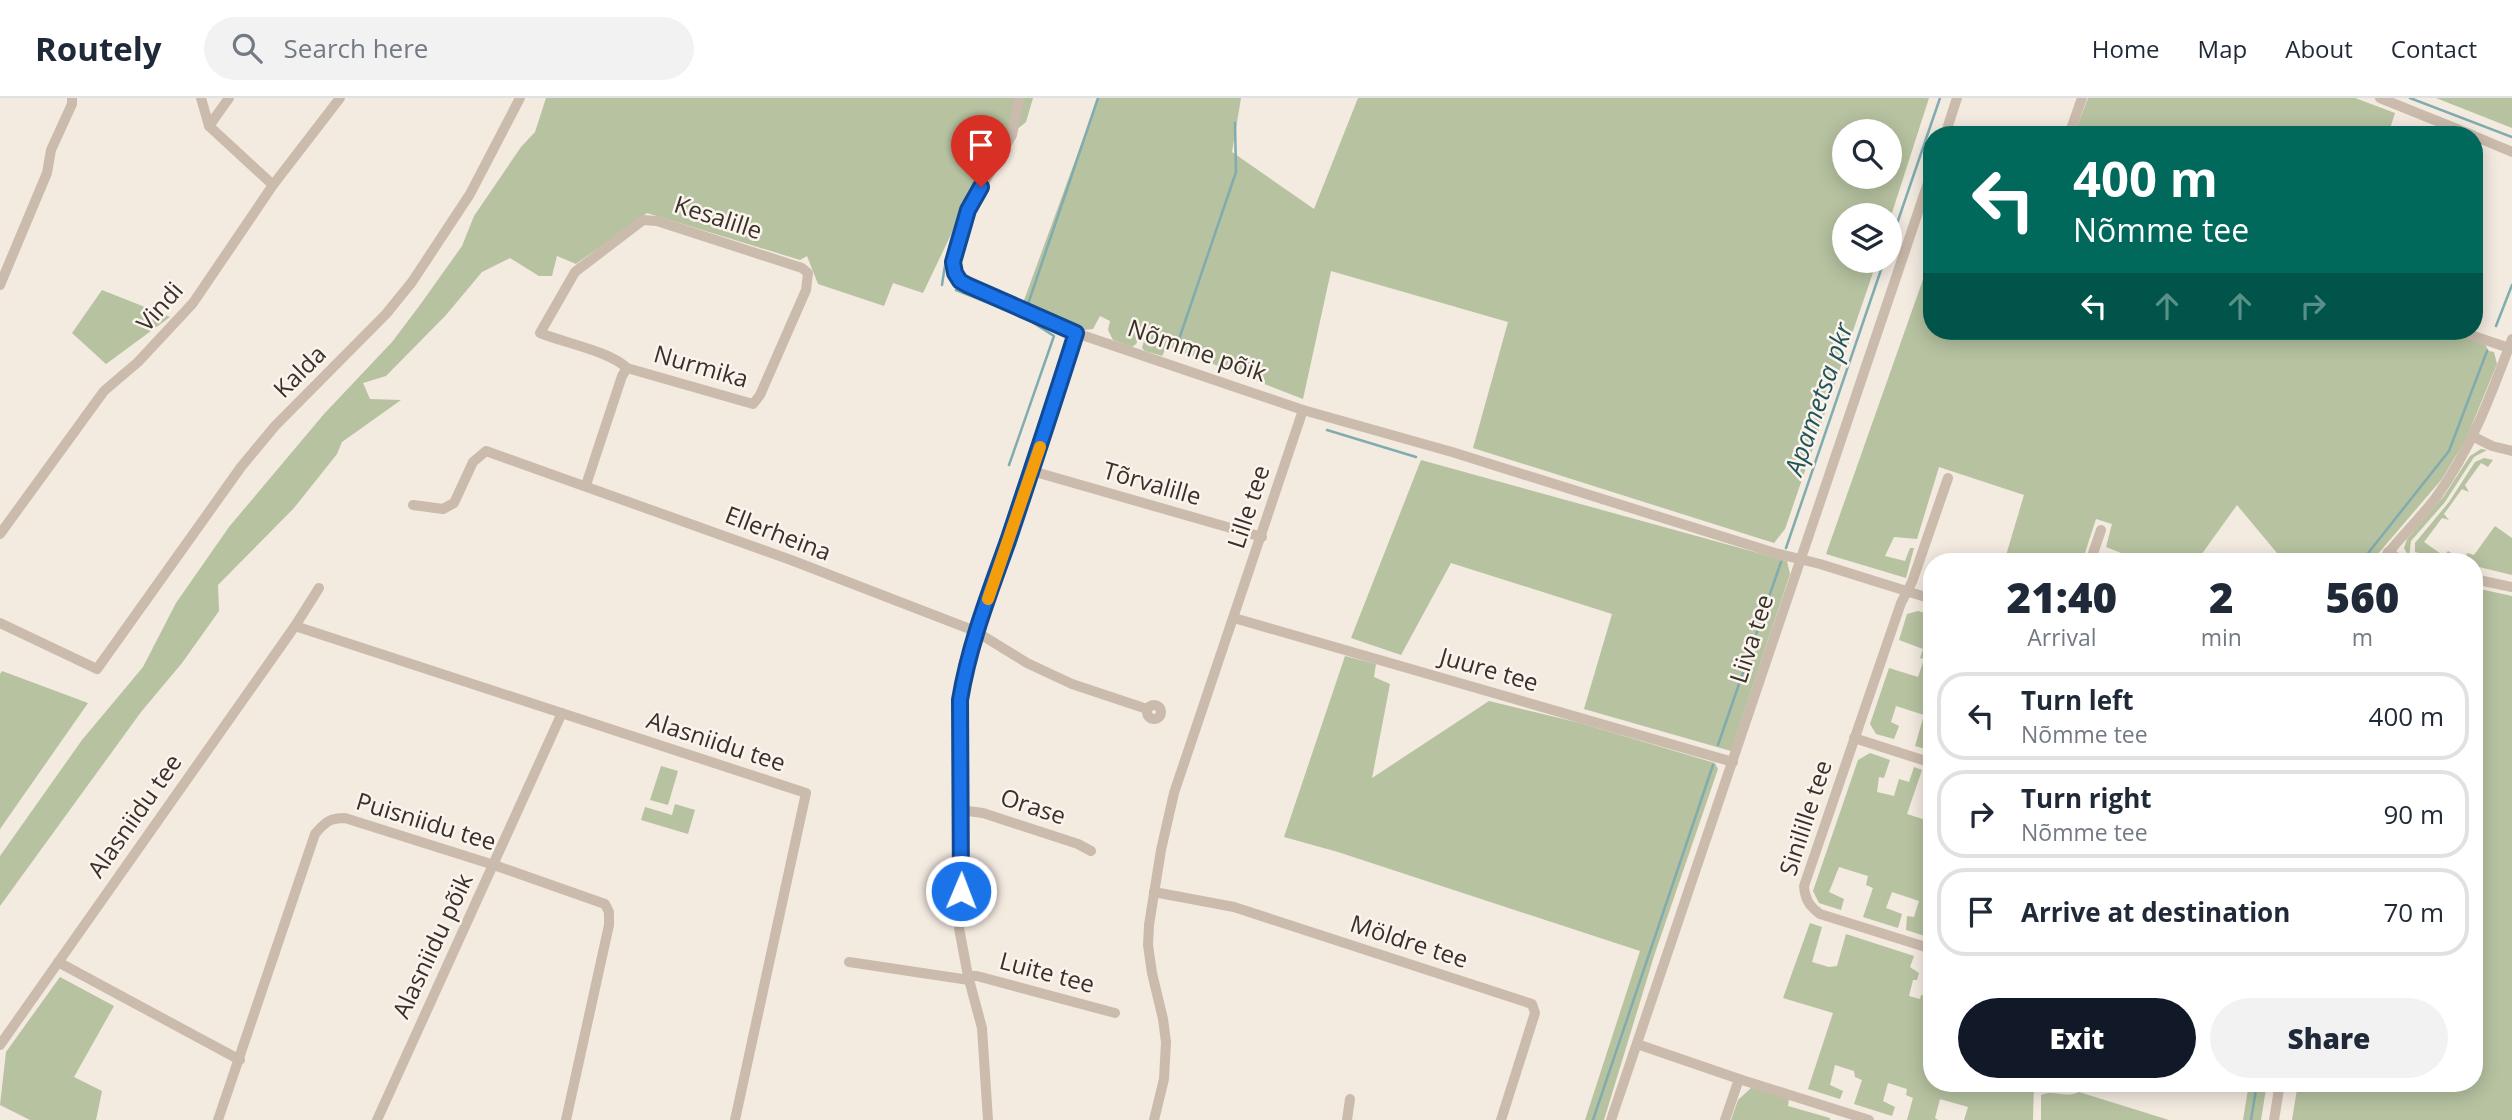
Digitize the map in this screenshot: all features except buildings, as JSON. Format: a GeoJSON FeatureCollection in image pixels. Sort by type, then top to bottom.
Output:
{"type":"FeatureCollection","features":[{"type":"Feature","properties":{"kind":"street"},"geometry":{"type":"LineString","coordinates":[[0,285],[47,173],[51,150],[72,104],[72,98]]}},
{"type":"Feature","properties":{"kind":"street"},"geometry":{"type":"LineString","coordinates":[[201,98],[209,126],[274,185]]}},
{"type":"Feature","properties":{"kind":"street"},"geometry":{"type":"LineString","coordinates":[[209,126],[229,98]]}},
{"type":"Feature","properties":{"kind":"street","name":"Vindi"},"geometry":{"type":"LineString","coordinates":[[0,534],[104,391],[138,362],[193,303],[274,185],[340,98]]}},
{"type":"Feature","properties":{"kind":"street","name":"Kalda"},"geometry":{"type":"LineString","coordinates":[[0,623],[97,669],[241,467],[275,426],[386,314],[412,282],[470,194],[520,98]]}},
{"type":"Feature","properties":{"kind":"street","name":"Nõmme põik"},"geometry":{"type":"LineString","coordinates":[[1019,98],[1012,135],[968,210],[953,262],[960,281],[1076,333],[1303,410]]}},
{"type":"Feature","properties":{"kind":"street"},"geometry":{"type":"LineString","coordinates":[[1948,126],[1957,98]]}},
{"type":"Feature","properties":{"kind":"street"},"geometry":{"type":"LineString","coordinates":[[2072,126],[2082,98]]}},
{"type":"Feature","properties":{"kind":"street"},"geometry":{"type":"LineString","coordinates":[[2380,98],[2450,126]]}},
{"type":"Feature","properties":{"kind":"street"},"geometry":{"type":"LineString","coordinates":[[2483,139],[2512,152]]}},
{"type":"Feature","properties":{"kind":"street","name":"Liiva tee"},"geometry":{"type":"LineString","coordinates":[[1611,1120],[1923,198]]}},
{"type":"Feature","properties":{"kind":"street","name":"Kesalille"},"geometry":{"type":"LineString","coordinates":[[627,368],[618,359],[562,342],[540,332],[575,272],[643,220],[657,221],[802,268],[808,274],[808,281]]}},
{"type":"Feature","properties":{"kind":"street","name":"Nurmika"},"geometry":{"type":"LineString","coordinates":[[586,485],[627,368],[753,404],[760,395],[808,281]]}},
{"type":"Feature","properties":{"kind":"street"},"geometry":{"type":"LineString","coordinates":[[988,1120],[982,1028],[968,978],[960,928],[960,700],[975,631],[1032,471],[1076,333]]}},
{"type":"Feature","properties":{"kind":"street"},"geometry":{"type":"LineString","coordinates":[[2388,552],[2435,498],[2474,437],[2510,344],[2483,337]]}},
{"type":"Feature","properties":{"kind":"street"},"geometry":{"type":"LineString","coordinates":[[1303,410],[1452,452],[1923,596]]}},
{"type":"Feature","properties":{"kind":"street","name":"Lille tee"},"geometry":{"type":"LineString","coordinates":[[1154,1120],[1164,1079],[1167,1042],[1148,945],[1161,850],[1174,793],[1303,410]]}},
{"type":"Feature","properties":{"kind":"street"},"geometry":{"type":"LineString","coordinates":[[2474,437],[2492,446],[2512,451]]}},
{"type":"Feature","properties":{"kind":"street","name":"Ellerheina"},"geometry":{"type":"LineString","coordinates":[[413,505],[443,509],[454,503],[472,462],[486,451],[791,560],[975,631],[1027,663],[1072,684],[1147,709]]}},
{"type":"Feature","properties":{"kind":"street","name":"Tõrvalille"},"geometry":{"type":"LineString","coordinates":[[1032,471],[1262,537]]}},
{"type":"Feature","properties":{"kind":"street","name":"Sinilille tee"},"geometry":{"type":"LineString","coordinates":[[1923,946],[1820,914],[1805,896],[1804,886],[1901,603],[1948,478]]}},
{"type":"Feature","properties":{"kind":"street"},"geometry":{"type":"LineString","coordinates":[[2094,553],[2101,530]]}},
{"type":"Feature","properties":{"kind":"street"},"geometry":{"type":"LineString","coordinates":[[2483,581],[2512,587]]}},
{"type":"Feature","properties":{"kind":"street","name":"Alasniidu tee"},"geometry":{"type":"LineString","coordinates":[[0,1045],[319,588]]}},
{"type":"Feature","properties":{"kind":"street","name":"Juure tee"},"geometry":{"type":"LineString","coordinates":[[1234,618],[1733,761]]}},
{"type":"Feature","properties":{"kind":"street","name":"Alasniidu tee"},"geometry":{"type":"LineString","coordinates":[[295,626],[806,793],[735,1120]]}},
{"type":"Feature","properties":{"kind":"street","name":"Alasniidu põik"},"geometry":{"type":"LineString","coordinates":[[377,1120],[562,713]]}},
{"type":"Feature","properties":{"kind":"street","name":"Sinilille tee"},"geometry":{"type":"LineString","coordinates":[[1854,738],[1923,760]]}},
{"type":"Feature","properties":{"kind":"street","name":"Orase"},"geometry":{"type":"LineString","coordinates":[[960,810],[983,813],[1078,844],[1091,851]]}},
{"type":"Feature","properties":{"kind":"street","name":"Puisniidu tee"},"geometry":{"type":"LineString","coordinates":[[218,1120],[315,834],[332,818],[345,818],[494,864],[605,904],[609,912],[609,925],[566,1120]]}},
{"type":"Feature","properties":{"kind":"street","name":"Möldre tee"},"geometry":{"type":"LineString","coordinates":[[1154,892],[1234,907],[1532,1004],[1536,1008],[1535,1013],[1502,1120]]}},
{"type":"Feature","properties":{"kind":"street"},"geometry":{"type":"LineString","coordinates":[[58,962],[240,1060]]}},
{"type":"Feature","properties":{"kind":"street","name":"Luite tee"},"geometry":{"type":"LineString","coordinates":[[849,962],[968,978],[977,976],[1115,1013]]}},
{"type":"Feature","properties":{"kind":"street"},"geometry":{"type":"LineString","coordinates":[[1637,1044],[1868,1120]]}},
{"type":"Feature","properties":{"kind":"street"},"geometry":{"type":"LineString","coordinates":[[1725,1120],[1739,1079]]}},
{"type":"Feature","properties":{"kind":"street"},"geometry":{"type":"LineString","coordinates":[[2274,1120],[2279,1092]]}},
{"type":"Feature","properties":{"kind":"street"},"geometry":{"type":"LineString","coordinates":[[1347,1120],[1350,1099]]}},
{"type":"Feature","properties":{"kind":"green space"},"geometry":{"type":"Polygon","coordinates":[[[546,98],[1033,98],[1026,122],[991,151],[923,293],[893,283],[884,306],[818,284],[807,256],[800,260],[647,213],[576,264],[557,256],[552,276],[539,276],[510,258],[482,272],[446,315],[386,376],[363,383],[370,399],[401,400],[342,442],[337,454],[294,508],[218,585],[219,611],[182,663],[141,712],[0,906],[0,856],[82,740],[143,667],[176,603],[229,527],[324,414],[392,342],[420,305],[462,246],[474,216],[521,147],[535,132],[546,98]]]}},
{"type":"Feature","properties":{"kind":"green space"},"geometry":{"type":"Polygon","coordinates":[[[1098,98],[1241,98],[1232,152],[1314,209],[1358,98],[1929,98],[1902,182],[1902,119],[1832,119],[1832,189],[1900,189],[1895,203],[1832,203],[1832,273],[1873,273],[1785,529],[1774,543],[1473,448],[1508,322],[1331,271],[1303,399],[1167,346],[1162,356],[1145,351],[1142,348],[1144,341],[1139,338],[1132,347],[1113,340],[1108,330],[1110,321],[1100,316],[1093,329],[1084,330],[1023,303],[1098,98]]]}},
{"type":"Feature","properties":{"kind":"green space"},"geometry":{"type":"Polygon","coordinates":[[[2088,98],[2355,98],[2395,113],[2391,126],[2077,126],[2088,98]]]}},
{"type":"Feature","properties":{"kind":"green space"},"geometry":{"type":"Polygon","coordinates":[[[2436,98],[2512,98],[2512,128],[2436,98]]]}},
{"type":"Feature","properties":{"kind":"green space"},"geometry":{"type":"Polygon","coordinates":[[[1923,279],[1923,340],[2475,340],[2484,343],[2489,351],[2494,352],[2497,364],[2466,439],[2442,479],[2379,553],[2277,553],[2237,505],[2202,553],[2121,553],[2106,547],[2112,524],[2096,519],[2085,553],[2007,553],[2024,495],[1939,467],[1917,539],[1894,537],[1885,556],[1905,561],[1910,548],[1914,548],[1906,578],[1826,554],[1923,279]]]}},
{"type":"Feature","properties":{"kind":"green space"},"geometry":{"type":"Polygon","coordinates":[[[102,290],[170,317],[106,364],[72,333],[102,290]]]}},
{"type":"Feature","properties":{"kind":"green space"},"geometry":{"type":"Polygon","coordinates":[[[2481,449],[2487,450],[2474,457],[2445,502],[2411,541],[2410,553],[2407,553],[2404,548],[2407,539],[2444,496],[2470,456],[2481,449]]]}},
{"type":"Feature","properties":{"kind":"green space"},"geometry":{"type":"Polygon","coordinates":[[[2484,458],[2493,460],[2488,467],[2481,463],[2465,485],[2469,492],[2462,489],[2444,514],[2449,520],[2442,518],[2424,542],[2440,553],[2415,552],[2415,543],[2449,502],[2475,462],[2484,458]]]}},
{"type":"Feature","properties":{"kind":"green space"},"geometry":{"type":"Polygon","coordinates":[[[1421,460],[1787,561],[1790,574],[1731,751],[1584,709],[1612,614],[1451,563],[1401,655],[1351,638],[1421,460]]]}},
{"type":"Feature","properties":{"kind":"green space"},"geometry":{"type":"Polygon","coordinates":[[[2495,526],[2512,538],[2512,575],[2483,568],[2483,553],[2475,553],[2495,526]]]}},
{"type":"Feature","properties":{"kind":"green space"},"geometry":{"type":"Polygon","coordinates":[[[2483,590],[2512,596],[2512,1120],[2292,1120],[2297,1092],[2483,1092],[2483,590]]]}},
{"type":"Feature","properties":{"kind":"green space"},"geometry":{"type":"Polygon","coordinates":[[[1923,612],[1923,649],[1899,640],[1907,614],[1923,612]]]}},
{"type":"Feature","properties":{"kind":"green space"},"geometry":{"type":"Polygon","coordinates":[[[1345,656],[1376,664],[1374,677],[1390,684],[1372,778],[1489,701],[1580,723],[1715,763],[1718,769],[1654,956],[1604,1120],[1585,1120],[1640,951],[1338,852],[1284,837],[1345,656]]]}},
{"type":"Feature","properties":{"kind":"green space"},"geometry":{"type":"Polygon","coordinates":[[[1923,662],[1923,715],[1896,706],[1891,722],[1899,726],[1894,739],[1876,734],[1870,724],[1889,668],[1918,677],[1923,662]]]}},
{"type":"Feature","properties":{"kind":"green space"},"geometry":{"type":"Polygon","coordinates":[[[2,671],[88,703],[0,829],[0,674],[2,671]]]}},
{"type":"Feature","properties":{"kind":"green space"},"geometry":{"type":"Polygon","coordinates":[[[1923,718],[1923,748],[1915,746],[1923,718]]]}},
{"type":"Feature","properties":{"kind":"green space"},"geometry":{"type":"Polygon","coordinates":[[[1870,753],[1890,760],[1884,778],[1879,777],[1877,792],[1894,796],[1899,779],[1909,782],[1914,767],[1922,770],[1907,814],[1923,819],[1923,935],[1906,930],[1907,916],[1914,917],[1919,901],[1892,892],[1886,908],[1902,914],[1898,928],[1863,917],[1873,888],[1866,885],[1868,876],[1839,867],[1829,892],[1844,899],[1841,910],[1819,903],[1813,891],[1858,760],[1870,753]]]}},
{"type":"Feature","properties":{"kind":"green space"},"geometry":{"type":"Polygon","coordinates":[[[661,766],[678,771],[668,805],[650,800],[661,766]]]}},
{"type":"Feature","properties":{"kind":"green space"},"geometry":{"type":"Polygon","coordinates":[[[675,804],[695,810],[688,834],[641,820],[645,807],[672,815],[675,804]]]}},
{"type":"Feature","properties":{"kind":"green space"},"geometry":{"type":"Polygon","coordinates":[[[1810,923],[1822,927],[1812,962],[1829,967],[1837,966],[1846,934],[1914,956],[1910,967],[1919,973],[1917,980],[1913,980],[1909,996],[1920,999],[1923,996],[1923,1092],[2034,1092],[2033,1120],[1964,1120],[1968,1107],[1940,1099],[1935,1118],[1938,1120],[1907,1120],[1913,1098],[1906,1095],[1907,1089],[1888,1083],[1883,1101],[1895,1107],[1892,1116],[1854,1104],[1862,1080],[1855,1077],[1854,1071],[1835,1065],[1830,1085],[1843,1091],[1840,1099],[1808,1089],[1833,1013],[1783,998],[1810,923]]]}},
{"type":"Feature","properties":{"kind":"green space"},"geometry":{"type":"Polygon","coordinates":[[[60,977],[114,1006],[74,1077],[102,1091],[96,1120],[30,1120],[0,1105],[6,1052],[60,977]]]}},
{"type":"Feature","properties":{"kind":"green space"},"geometry":{"type":"Polygon","coordinates":[[[1752,1087],[1789,1099],[1788,1106],[1830,1120],[1731,1120],[1738,1100],[1752,1087]]]}},
{"type":"Feature","properties":{"kind":"green space"},"geometry":{"type":"Polygon","coordinates":[[[2079,1092],[2169,1120],[2041,1120],[2041,1095],[2069,1095],[2079,1092]]]}},
{"type":"Feature","properties":{"kind":"green space"},"geometry":{"type":"Polygon","coordinates":[[[2248,1092],[2266,1092],[2261,1120],[2243,1120],[2248,1092]]]}},
{"type":"Feature","properties":{"kind":"waterway"},"geometry":{"type":"LineString","coordinates":[[1028,304],[1098,98]]}},
{"type":"Feature","properties":{"kind":"waterway","name":"Apametsa pkr"},"geometry":{"type":"LineString","coordinates":[[1930,126],[1940,98]]}},
{"type":"Feature","properties":{"kind":"waterway"},"geometry":{"type":"LineString","coordinates":[[2410,98],[2512,137]]}},
{"type":"Feature","properties":{"kind":"waterway"},"geometry":{"type":"LineString","coordinates":[[1175,351],[1236,172],[1235,123]]}},
{"type":"Feature","properties":{"kind":"waterway","name":"Apametsa pkr"},"geometry":{"type":"LineString","coordinates":[[1902,209],[1923,148]]}},
{"type":"Feature","properties":{"kind":"waterway"},"geometry":{"type":"LineString","coordinates":[[942,285],[956,225],[982,169]]}},
{"type":"Feature","properties":{"kind":"waterway","name":"Apametsa pkr"},"geometry":{"type":"LineString","coordinates":[[1786,548],[1880,273]]}},
{"type":"Feature","properties":{"kind":"waterway"},"geometry":{"type":"LineString","coordinates":[[2496,326],[2512,285]]}},
{"type":"Feature","properties":{"kind":"waterway"},"geometry":{"type":"LineString","coordinates":[[956,290],[1024,317],[1054,336],[1009,465]]}},
{"type":"Feature","properties":{"kind":"waterway"},"geometry":{"type":"LineString","coordinates":[[2368,553],[2449,451],[2487,351]]}},
{"type":"Feature","properties":{"kind":"waterway"},"geometry":{"type":"LineString","coordinates":[[1327,430],[1416,457]]}},
{"type":"Feature","properties":{"kind":"waterway"},"geometry":{"type":"LineString","coordinates":[[1718,745],[1781,562]]}},
{"type":"Feature","properties":{"kind":"waterway"},"geometry":{"type":"LineString","coordinates":[[1593,1120],[1713,765]]}},
{"type":"Feature","properties":{"kind":"waterway"},"geometry":{"type":"LineString","coordinates":[[2251,1120],[2256,1092]]}},
{"type":"Feature","properties":{"kind":"slow traffic"},"geometry":{"type":"LineString","coordinates":[[988,599],[1040,447]]}},
{"type":"Feature","properties":{"kind":"route"},"geometry":{"type":"LineString","coordinates":[[961,891],[960,700],[965,671],[975,631],[1032,471],[1076,333],[967,285],[958,278],[953,262],[968,210],[981,187]]}}]}
